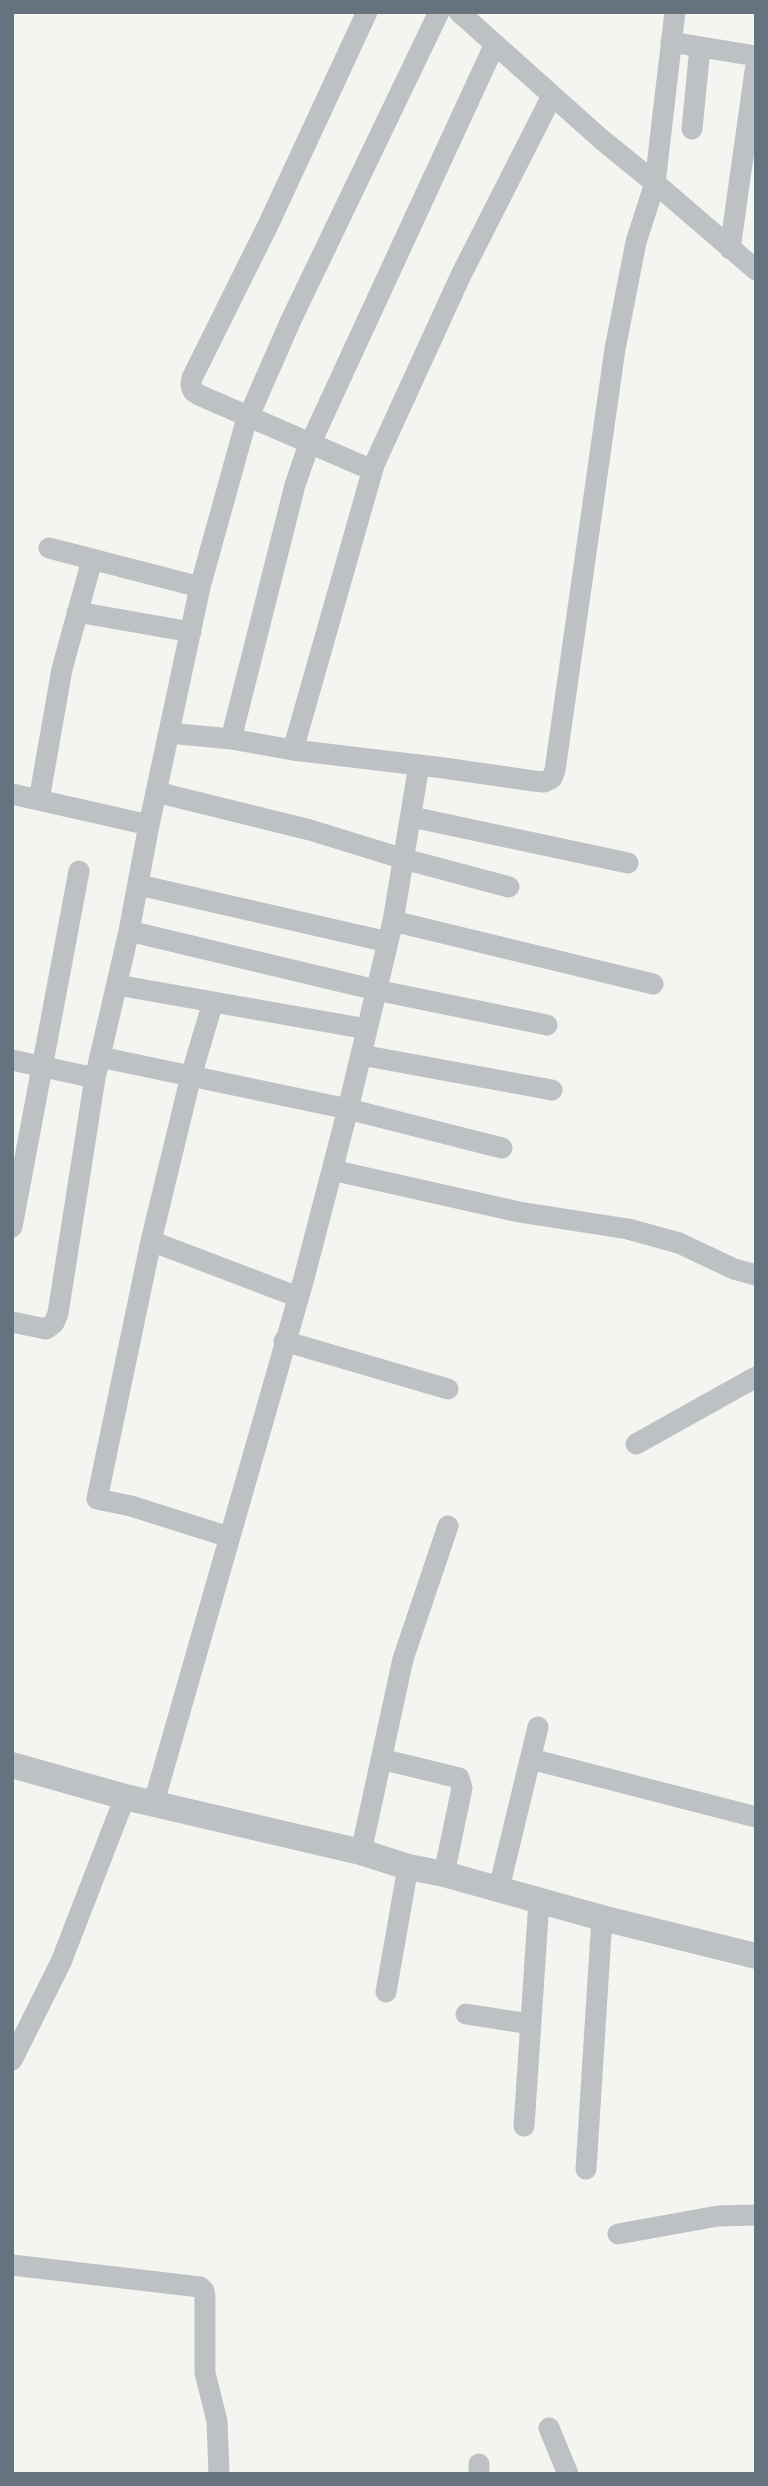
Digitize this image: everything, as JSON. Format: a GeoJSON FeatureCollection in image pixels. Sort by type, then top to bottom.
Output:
{"type":"FeatureCollection","features":[{"type":"Feature","properties":{"kind":"street"},"geometry":{"type":"LineString","coordinates":[[368,12],[269,223],[192,378],[193,391],[372,470]]}},
{"type":"Feature","properties":{"kind":"street"},"geometry":{"type":"LineString","coordinates":[[12,1322],[46,1329],[54,1324],[58,1312],[95,1078],[130,931],[149,825],[201,587],[249,416],[291,320],[439,12]]}},
{"type":"Feature","properties":{"kind":"street"},"geometry":{"type":"LineString","coordinates":[[459,12],[601,139],[756,270]]}},
{"type":"Feature","properties":{"kind":"street"},"geometry":{"type":"LineString","coordinates":[[169,733],[231,739],[293,750],[534,782],[544,782],[552,778],[615,349],[636,242],[655,183],[675,12]]}},
{"type":"Feature","properties":{"kind":"street"},"geometry":{"type":"LineString","coordinates":[[671,42],[756,55]]}},
{"type":"Feature","properties":{"kind":"street"},"geometry":{"type":"LineString","coordinates":[[231,739],[295,485],[310,442],[494,46]]}},
{"type":"Feature","properties":{"kind":"street"},"geometry":{"type":"LineString","coordinates":[[692,129],[701,48]]}},
{"type":"Feature","properties":{"kind":"street"},"geometry":{"type":"LineString","coordinates":[[730,249],[756,64]]}},
{"type":"Feature","properties":{"kind":"street"},"geometry":{"type":"LineString","coordinates":[[293,750],[372,470],[461,275],[552,96]]}},
{"type":"Feature","properties":{"kind":"street"},"geometry":{"type":"LineString","coordinates":[[49,548],[201,587]]}},
{"type":"Feature","properties":{"kind":"street"},"geometry":{"type":"LineString","coordinates":[[38,800],[62,669],[92,560]]}},
{"type":"Feature","properties":{"kind":"street"},"geometry":{"type":"LineString","coordinates":[[77,612],[191,632]]}},
{"type":"Feature","properties":{"kind":"street"},"geometry":{"type":"LineString","coordinates":[[154,1802],[298,1297],[348,1109],[390,931],[419,765]]}},
{"type":"Feature","properties":{"kind":"street"},"geometry":{"type":"LineString","coordinates":[[156,792],[310,830],[509,887]]}},
{"type":"Feature","properties":{"kind":"street"},"geometry":{"type":"LineString","coordinates":[[12,794],[149,825]]}},
{"type":"Feature","properties":{"kind":"street"},"geometry":{"type":"LineString","coordinates":[[412,817],[628,863]]}},
{"type":"Feature","properties":{"kind":"street"},"geometry":{"type":"LineString","coordinates":[[12,1227],[79,871]]}},
{"type":"Feature","properties":{"kind":"street"},"geometry":{"type":"LineString","coordinates":[[139,884],[653,984]]}},
{"type":"Feature","properties":{"kind":"street"},"geometry":{"type":"LineString","coordinates":[[130,931],[376,990],[547,1025]]}},
{"type":"Feature","properties":{"kind":"street"},"geometry":{"type":"LineString","coordinates":[[117,985],[367,1029]]}},
{"type":"Feature","properties":{"kind":"street"},"geometry":{"type":"LineString","coordinates":[[213,1002],[191,1076],[151,1241],[97,1499],[131,1506],[229,1537]]}},
{"type":"Feature","properties":{"kind":"street"},"geometry":{"type":"LineString","coordinates":[[361,1055],[552,1090]]}},
{"type":"Feature","properties":{"kind":"street"},"geometry":{"type":"LineString","coordinates":[[100,1057],[348,1109],[502,1148]]}},
{"type":"Feature","properties":{"kind":"street"},"geometry":{"type":"LineString","coordinates":[[12,1060],[95,1078]]}},
{"type":"Feature","properties":{"kind":"street"},"geometry":{"type":"LineString","coordinates":[[332,1170],[519,1212],[628,1229],[679,1243],[734,1269],[756,1275]]}},
{"type":"Feature","properties":{"kind":"street"},"geometry":{"type":"LineString","coordinates":[[151,1241],[298,1297]]}},
{"type":"Feature","properties":{"kind":"street"},"geometry":{"type":"LineString","coordinates":[[284,1341],[448,1389]]}},
{"type":"Feature","properties":{"kind":"street"},"geometry":{"type":"LineString","coordinates":[[636,1444],[756,1377]]}},
{"type":"Feature","properties":{"kind":"street"},"geometry":{"type":"LineString","coordinates":[[361,1852],[403,1660],[447,1526]]}},
{"type":"Feature","properties":{"kind":"street"},"geometry":{"type":"LineString","coordinates":[[499,1888],[538,1727]]}},
{"type":"Feature","properties":{"kind":"street"},"geometry":{"type":"LineString","coordinates":[[381,1759],[460,1778],[463,1788],[444,1874]]}},
{"type":"Feature","properties":{"kind":"street"},"geometry":{"type":"LineString","coordinates":[[531,1759],[756,1817]]}},
{"type":"Feature","properties":{"kind":"street"},"geometry":{"type":"LineString","coordinates":[[12,1765],[125,1797],[361,1852],[408,1867],[499,1888],[602,1918],[756,1956]]}},
{"type":"Feature","properties":{"kind":"street"},"geometry":{"type":"LineString","coordinates":[[12,2060],[18,2036],[61,1962],[125,1797]]}},
{"type":"Feature","properties":{"kind":"street"},"geometry":{"type":"LineString","coordinates":[[386,1992],[408,1867]]}},
{"type":"Feature","properties":{"kind":"street"},"geometry":{"type":"LineString","coordinates":[[524,2126],[539,1900]]}},
{"type":"Feature","properties":{"kind":"street"},"geometry":{"type":"LineString","coordinates":[[586,2169],[602,1918]]}},
{"type":"Feature","properties":{"kind":"street"},"geometry":{"type":"LineString","coordinates":[[466,2014],[530,2024]]}},
{"type":"Feature","properties":{"kind":"street"},"geometry":{"type":"LineString","coordinates":[[618,2234],[718,2216],[756,2216]]}},
{"type":"Feature","properties":{"kind":"street"},"geometry":{"type":"LineString","coordinates":[[12,2265],[200,2287],[204,2291],[205,2373],[217,2421],[219,2474]]}},
{"type":"Feature","properties":{"kind":"street"},"geometry":{"type":"LineString","coordinates":[[548,2428],[568,2474]]}}]}
